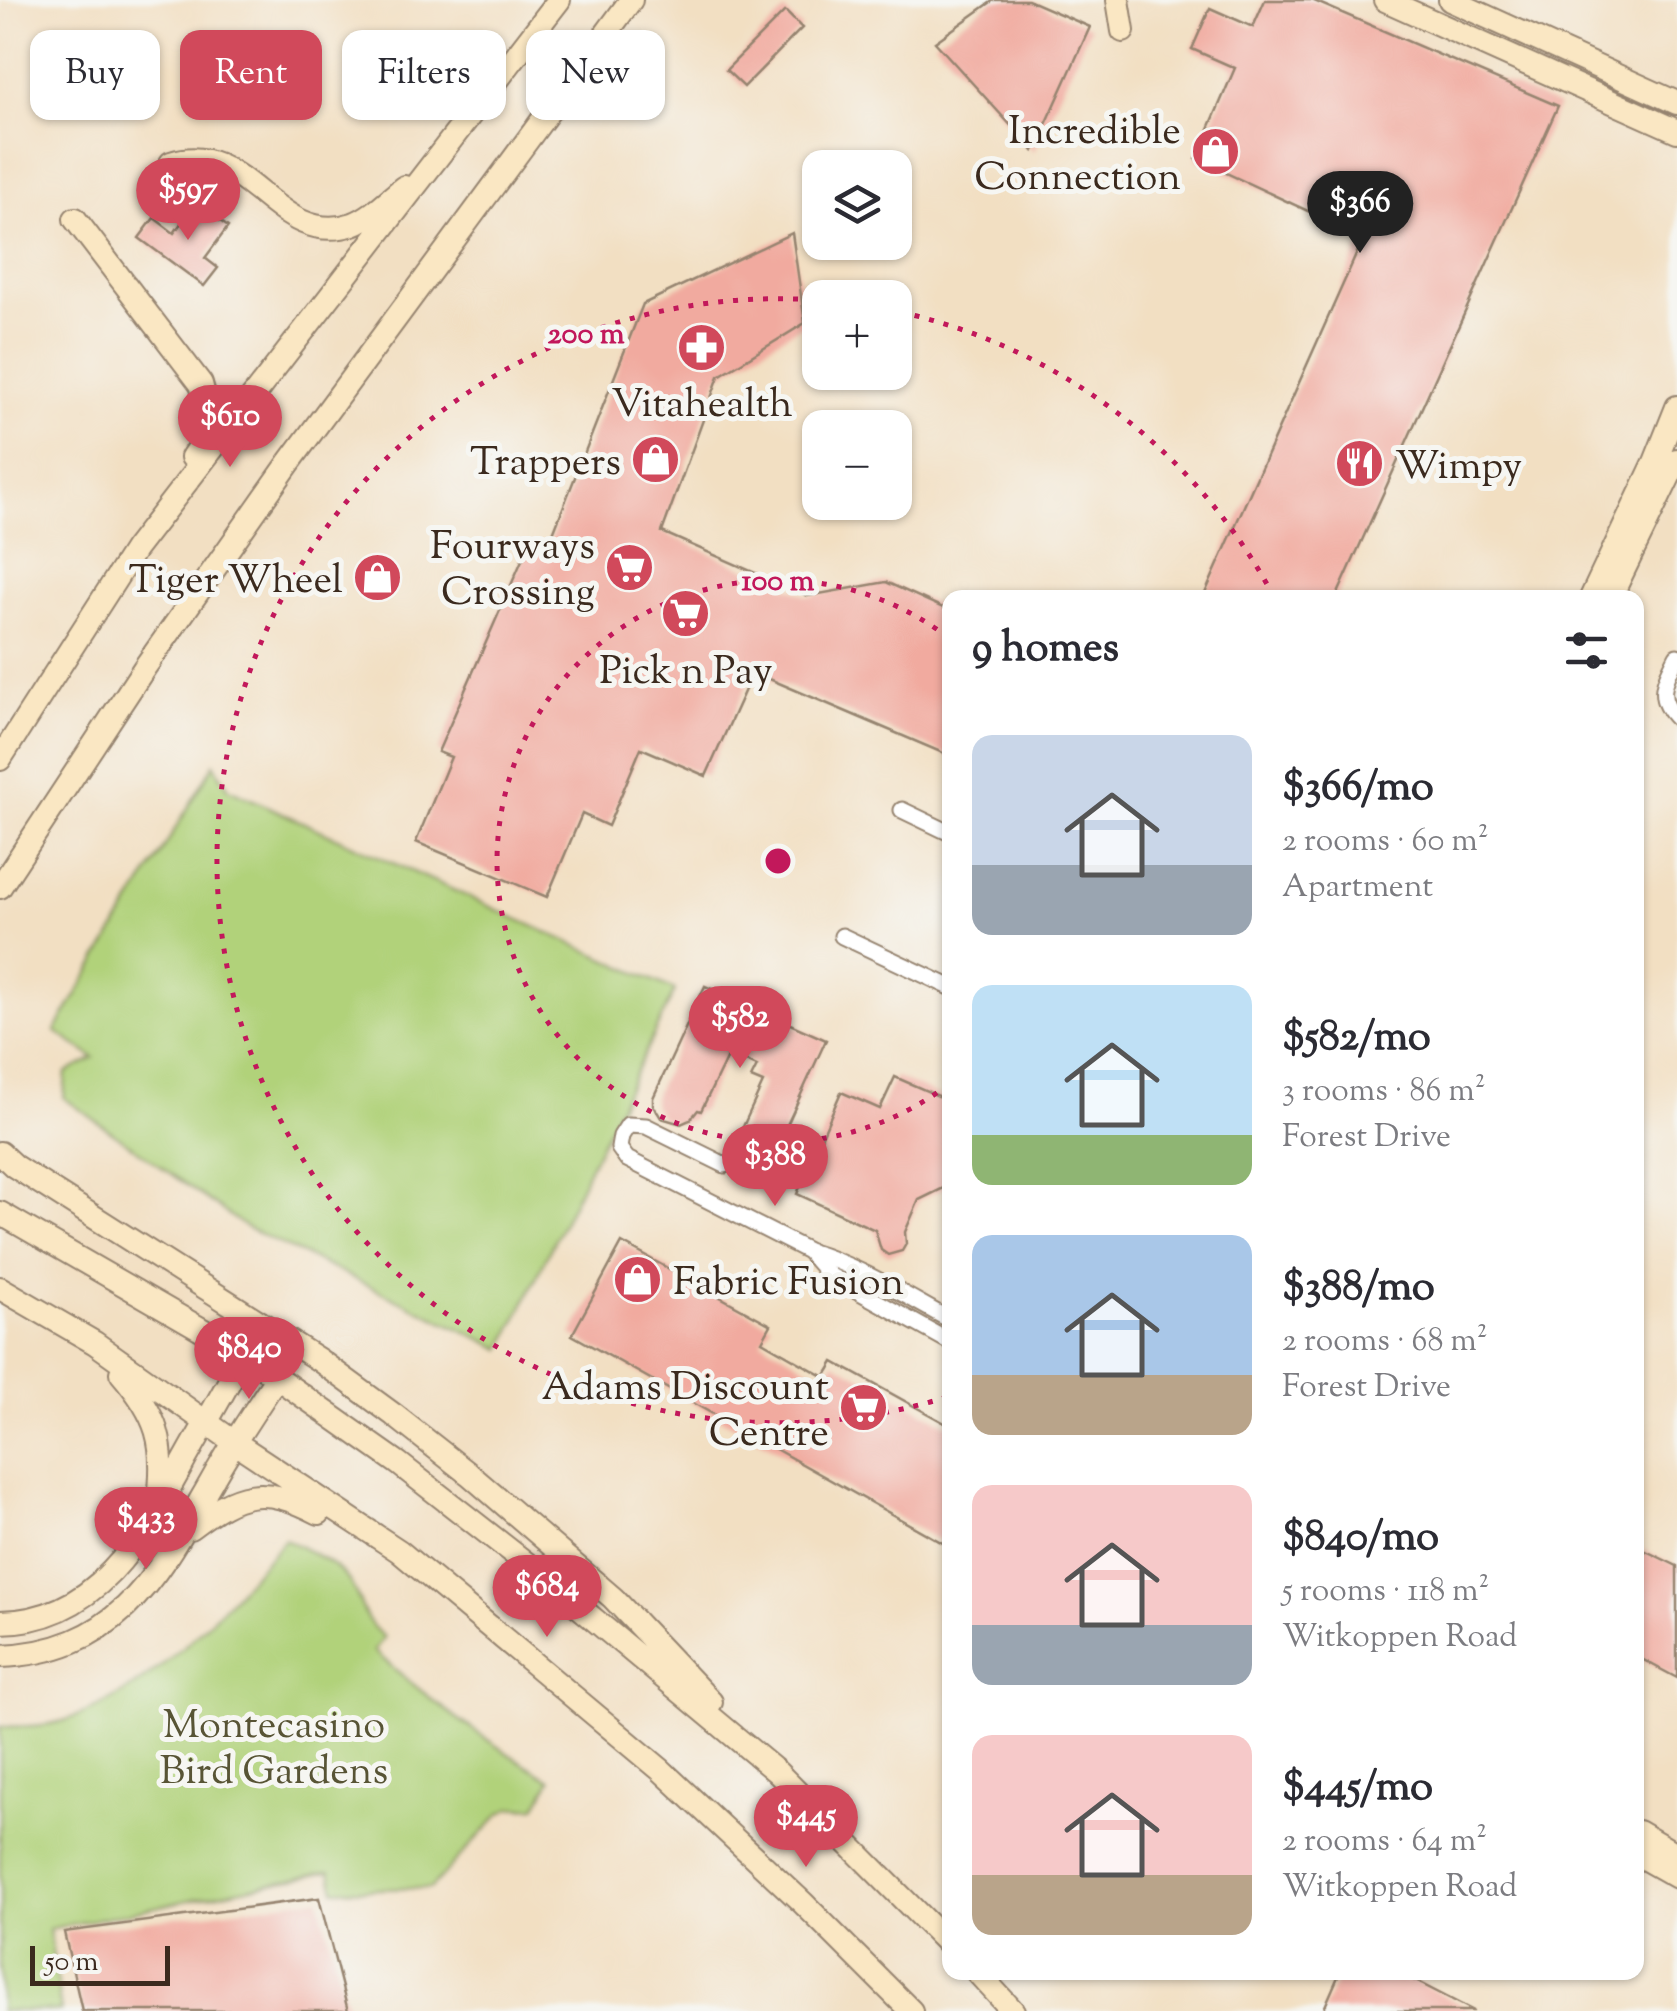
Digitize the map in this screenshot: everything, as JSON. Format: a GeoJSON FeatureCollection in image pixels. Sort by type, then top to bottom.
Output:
{"type":"FeatureCollection","features":[{"type":"Feature","properties":{"kind":"main road"},"geometry":{"type":"LineString","coordinates":[[0,759],[136,550],[559,0]]}},
{"type":"Feature","properties":{"kind":"main road"},"geometry":{"type":"LineString","coordinates":[[0,887],[145,667],[289,463],[631,0]]}},
{"type":"Feature","properties":{"kind":"main road"},"geometry":{"type":"LineString","coordinates":[[1118,0],[1124,30]]}},
{"type":"Feature","properties":{"kind":"main road"},"geometry":{"type":"LineString","coordinates":[[1384,0],[1670,129]]}},
{"type":"Feature","properties":{"kind":"main road"},"geometry":{"type":"LineString","coordinates":[[1450,0],[1677,103]]}},
{"type":"Feature","properties":{"kind":"main road"},"geometry":{"type":"LineString","coordinates":[[172,162],[197,157],[218,162],[287,215],[324,228],[365,218],[434,163]]}},
{"type":"Feature","properties":{"kind":"main road"},"geometry":{"type":"LineString","coordinates":[[75,219],[191,367],[206,400],[208,417],[202,444],[153,510],[136,550]]}},
{"type":"Feature","properties":{"kind":"main road"},"geometry":{"type":"LineString","coordinates":[[1614,590],[1670,466],[1677,408]]}},
{"type":"Feature","properties":{"kind":"main road"},"geometry":{"type":"LineString","coordinates":[[1596,590],[1670,466]]}},
{"type":"Feature","properties":{"kind":"main road"},"geometry":{"type":"LineString","coordinates":[[0,1153],[14,1166],[319,1360],[469,1474],[613,1598],[777,1772],[942,1938]]}},
{"type":"Feature","properties":{"kind":"main road"},"geometry":{"type":"LineString","coordinates":[[0,1213],[244,1354],[398,1463],[521,1558],[777,1772]]}},
{"type":"Feature","properties":{"kind":"main road"},"geometry":{"type":"LineString","coordinates":[[0,1288],[95,1343],[234,1442],[399,1550],[661,1770],[911,2011]]}},
{"type":"Feature","properties":{"kind":"main road"},"geometry":{"type":"LineString","coordinates":[[95,1343],[141,1396],[160,1434],[163,1454],[158,1507]]}},
{"type":"Feature","properties":{"kind":"main road"},"geometry":{"type":"LineString","coordinates":[[0,1622],[52,1612],[86,1594],[114,1571],[158,1507],[244,1354]]}},
{"type":"Feature","properties":{"kind":"main road"},"geometry":{"type":"LineString","coordinates":[[0,1656],[70,1643],[113,1619],[144,1592],[276,1379]]}},
{"type":"Feature","properties":{"kind":"main road"},"geometry":{"type":"LineString","coordinates":[[180,1536],[220,1505],[257,1494],[295,1501],[399,1550]]}},
{"type":"Feature","properties":{"kind":"main road"},"geometry":{"type":"LineString","coordinates":[[1644,1836],[1677,1855]]}},
{"type":"Feature","properties":{"kind":"main road"},"geometry":{"type":"LineString","coordinates":[[1644,1858],[1677,1877]]}},
{"type":"Feature","properties":{"kind":"main road"},"geometry":{"type":"LineString","coordinates":[[984,1980],[1013,2011]]}},
{"type":"Feature","properties":{"kind":"street"},"geometry":{"type":"LineString","coordinates":[[1677,656],[1662,692],[1662,700],[1677,719]]}},
{"type":"Feature","properties":{"kind":"street"},"geometry":{"type":"LineString","coordinates":[[902,810],[942,829]]}},
{"type":"Feature","properties":{"kind":"street"},"geometry":{"type":"LineString","coordinates":[[842,936],[942,983]]}},
{"type":"Feature","properties":{"kind":"street"},"geometry":{"type":"LineString","coordinates":[[725,1165],[646,1126],[628,1125],[620,1136],[619,1148],[627,1159],[942,1316]]}},
{"type":"Feature","properties":{"kind":"street"},"geometry":{"type":"LineString","coordinates":[[808,1252],[829,1275],[942,1338]]}},
{"type":"Feature","properties":{"kind":"green space"},"geometry":{"type":"Polygon","coordinates":[[[214,764],[229,789],[675,990],[502,1349],[247,1228],[64,1098],[66,1073],[94,1058],[55,1031],[214,764]]]}},
{"type":"Feature","properties":{"kind":"green space","name":"Montecasino Bird Gardens"},"geometry":{"type":"Polygon","coordinates":[[[285,1539],[346,1576],[368,1619],[384,1637],[374,1651],[459,1720],[551,1780],[536,1807],[511,1808],[500,1814],[431,1888],[335,1890],[330,1871],[49,1929],[61,2011],[0,2011],[0,1727],[61,1722],[132,1687],[188,1643],[285,1539]]]}},
{"type":"Feature","properties":{"kind":"building"},"geometry":{"type":"Polygon","coordinates":[[[994,0],[1028,0],[1090,27],[1034,151],[935,42],[994,0]]]}},
{"type":"Feature","properties":{"kind":"building"},"geometry":{"type":"Polygon","coordinates":[[[1265,0],[1312,0],[1558,106],[1340,590],[1207,590],[1364,237],[1196,159],[1235,68],[1192,49],[1210,8],[1253,27],[1265,0]]]}},
{"type":"Feature","properties":{"kind":"building"},"geometry":{"type":"Polygon","coordinates":[[[785,11],[802,28],[744,87],[726,70],[785,11]]]}},
{"type":"Feature","properties":{"kind":"building"},"geometry":{"type":"Polygon","coordinates":[[[196,203],[228,227],[205,258],[218,268],[204,286],[139,238],[154,218],[174,233],[196,203]]]}},
{"type":"Feature","properties":{"kind":"building","name":"Fourways Crossing"},"geometry":{"type":"Polygon","coordinates":[[[792,233],[802,325],[719,376],[662,532],[808,596],[886,582],[942,607],[942,753],[753,672],[706,776],[641,748],[608,826],[582,814],[547,897],[416,842],[451,757],[438,752],[529,544],[546,551],[643,304],[792,233]]]}},
{"type":"Feature","properties":{"kind":"building"},"geometry":{"type":"Polygon","coordinates":[[[705,986],[826,1040],[764,1175],[730,1155],[763,1083],[751,1078],[757,1066],[729,1053],[701,1111],[681,1124],[661,1118],[653,1105],[705,986]]]}},
{"type":"Feature","properties":{"kind":"building"},"geometry":{"type":"Polygon","coordinates":[[[895,1077],[942,1098],[942,1189],[919,1200],[905,1232],[906,1244],[902,1251],[888,1255],[881,1250],[875,1230],[797,1194],[841,1092],[880,1109],[895,1077]]]}},
{"type":"Feature","properties":{"kind":"building"},"geometry":{"type":"Polygon","coordinates":[[[622,1243],[771,1325],[762,1341],[825,1377],[834,1362],[942,1422],[942,1543],[572,1335],[622,1243]]]}},
{"type":"Feature","properties":{"kind":"building"},"geometry":{"type":"Polygon","coordinates":[[[1644,1550],[1677,1566],[1677,1678],[1644,1660],[1644,1550]]]}},
{"type":"Feature","properties":{"kind":"building"},"geometry":{"type":"Polygon","coordinates":[[[319,1898],[348,2011],[82,2011],[64,1932],[319,1898]]]}},
{"type":"Feature","properties":{"kind":"building"},"geometry":{"type":"Polygon","coordinates":[[[1337,1980],[1414,1980],[1474,2011],[1323,2011],[1337,1980]]]}},
{"type":"Feature","properties":{"kind":"place","name":"Incredible Connection"},"geometry":{"type":"Point","coordinates":[1216,152]}},
{"type":"Feature","properties":{"kind":"place","name":"Vitahealth"},"geometry":{"type":"Point","coordinates":[702,347]}},
{"type":"Feature","properties":{"kind":"place","name":"Trappers"},"geometry":{"type":"Point","coordinates":[656,460]}},
{"type":"Feature","properties":{"kind":"place","name":"Wimpy"},"geometry":{"type":"Point","coordinates":[1360,464]}},
{"type":"Feature","properties":{"kind":"place","name":"Fourways Crossing"},"geometry":{"type":"Point","coordinates":[630,567]}},
{"type":"Feature","properties":{"kind":"place","name":"Tiger Wheel"},"geometry":{"type":"Point","coordinates":[378,578]}},
{"type":"Feature","properties":{"kind":"place","name":"Pick n Pay"},"geometry":{"type":"Point","coordinates":[686,614]}},
{"type":"Feature","properties":{"kind":"place","name":"Fabric Fusion"},"geometry":{"type":"Point","coordinates":[638,1280]}},
{"type":"Feature","properties":{"kind":"place","name":"Adams Discount Centre"},"geometry":{"type":"Point","coordinates":[864,1408]}}]}
